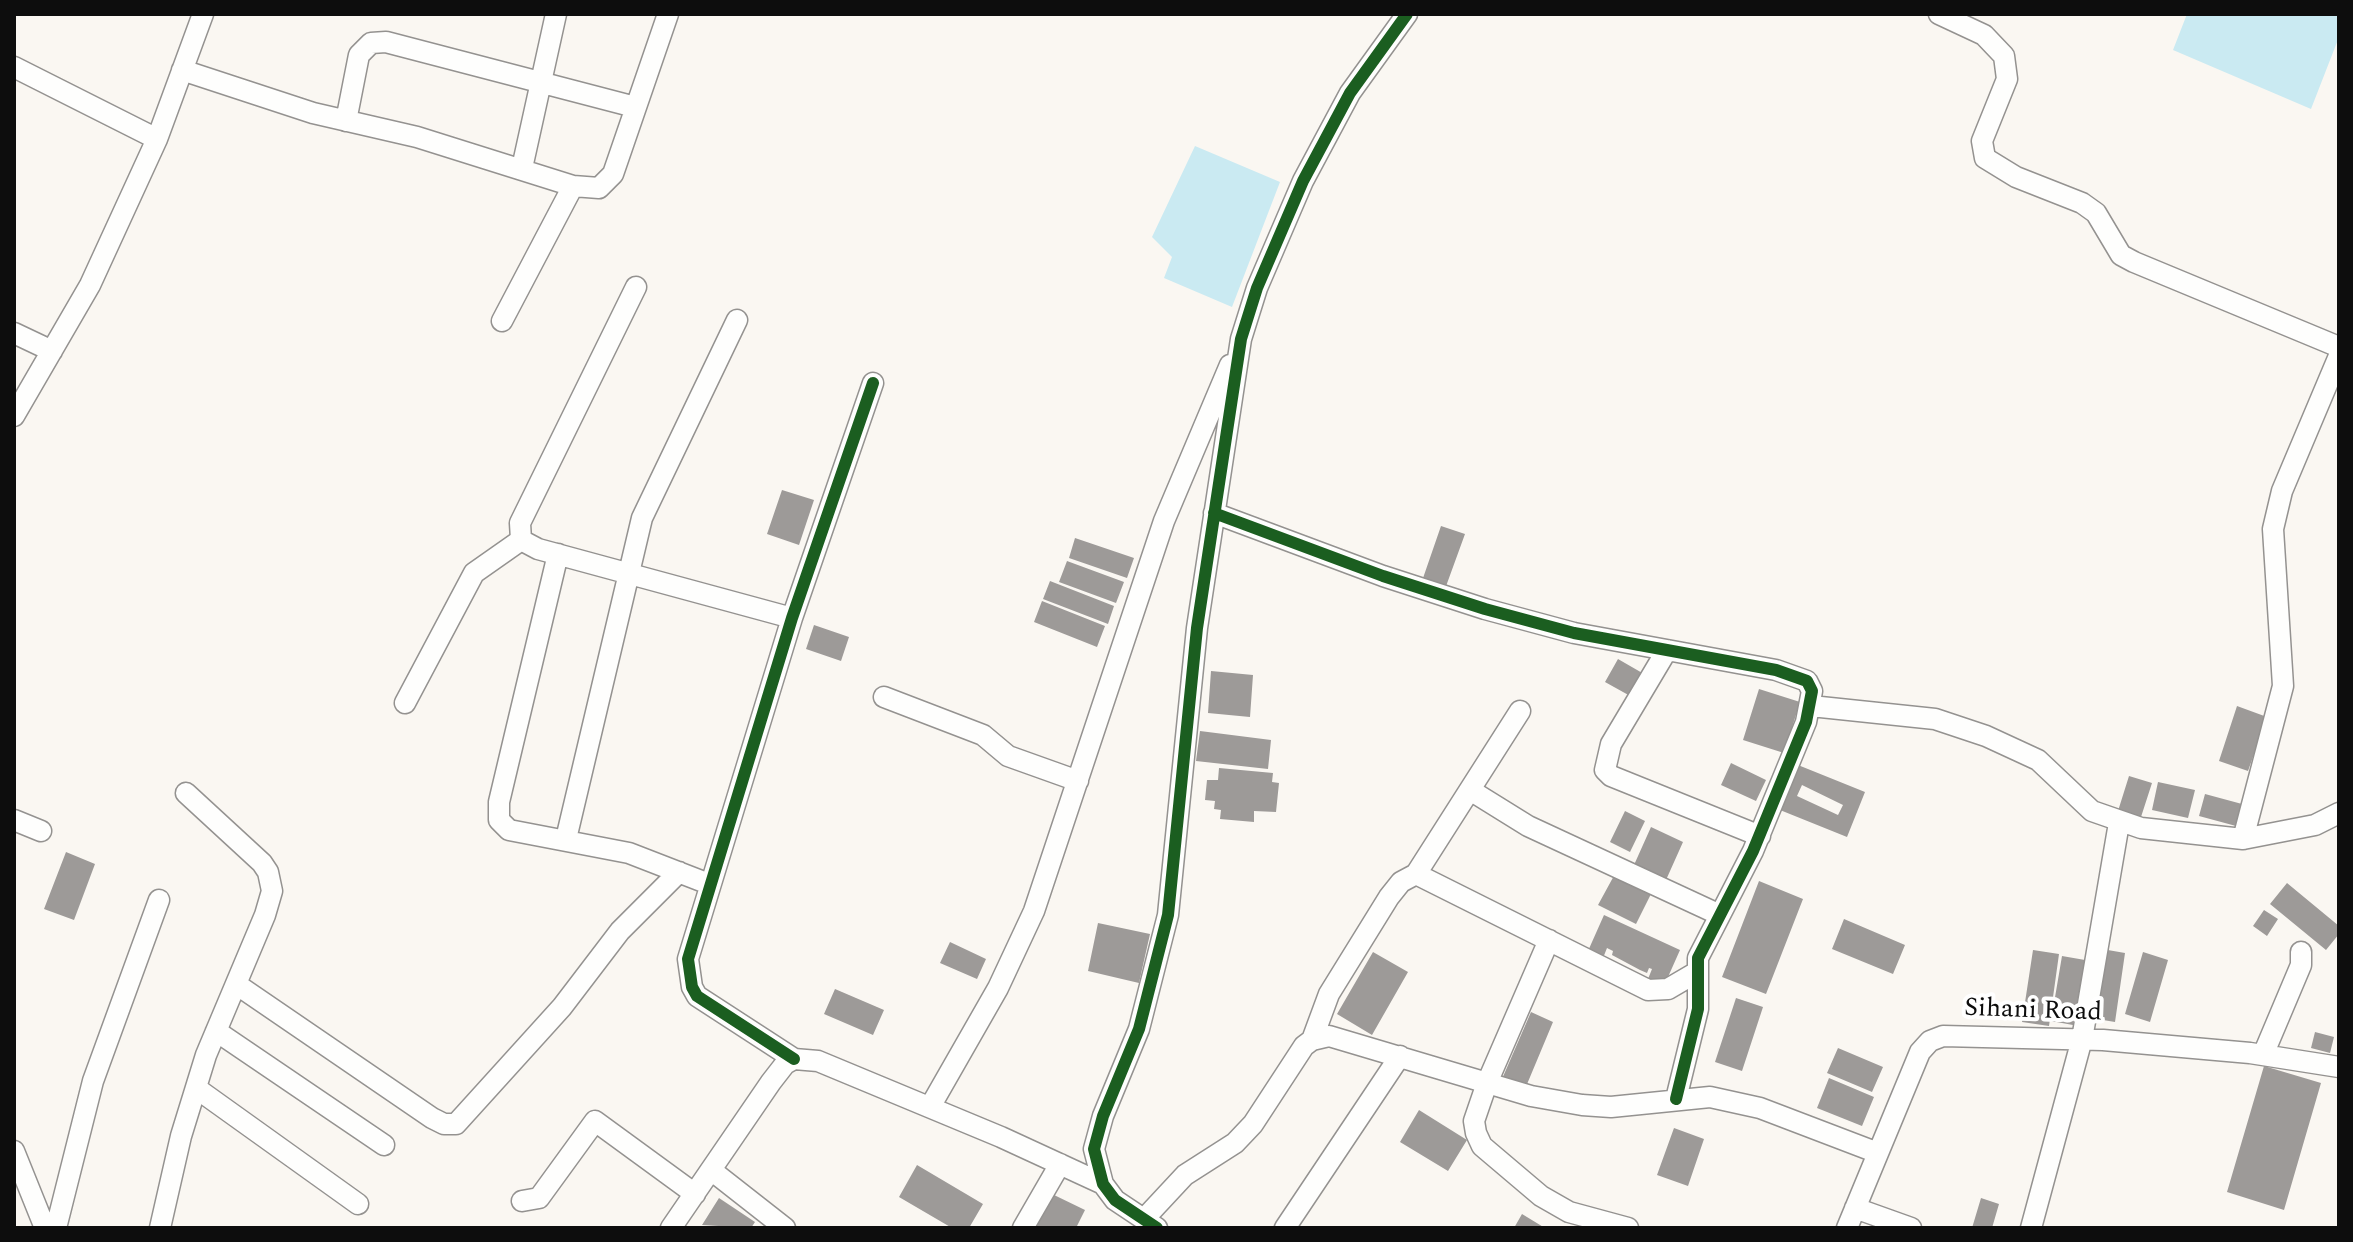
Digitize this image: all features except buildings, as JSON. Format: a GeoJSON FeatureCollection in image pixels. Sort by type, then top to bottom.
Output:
{"type":"FeatureCollection","features":[{"type":"Feature","properties":{"kind":"street"},"geometry":{"type":"LineString","coordinates":[[14,416],[90,285],[157,139],[203,14]]}},
{"type":"Feature","properties":{"kind":"street"},"geometry":{"type":"LineString","coordinates":[[522,168],[556,14]]}},
{"type":"Feature","properties":{"kind":"street"},"geometry":{"type":"LineString","coordinates":[[182,70],[346,121],[522,168],[573,186],[599,188],[608,182],[668,14]]}},
{"type":"Feature","properties":{"kind":"street"},"geometry":{"type":"LineString","coordinates":[[930,1107],[1017,950],[1050,869],[1164,521],[1241,339],[1257,288],[1303,181],[1350,93],[1407,14]]}},
{"type":"Feature","properties":{"kind":"street"},"geometry":{"type":"LineString","coordinates":[[1939,14],[1984,35],[2004,56],[2007,79],[1982,141],[1985,158],[2016,177],[2082,203],[2096,213],[2121,255],[2134,262],[2339,347]]}},
{"type":"Feature","properties":{"kind":"street"},"geometry":{"type":"LineString","coordinates":[[346,121],[359,55],[371,43],[386,42],[635,107]]}},
{"type":"Feature","properties":{"kind":"street"},"geometry":{"type":"LineString","coordinates":[[14,67],[157,139]]}},
{"type":"Feature","properties":{"kind":"street"},"geometry":{"type":"LineString","coordinates":[[502,321],[573,186]]}},
{"type":"Feature","properties":{"kind":"street"},"geometry":{"type":"LineString","coordinates":[[521,540],[523,516],[636,287]]}},
{"type":"Feature","properties":{"kind":"street"},"geometry":{"type":"LineString","coordinates":[[566,839],[628,573],[649,499],[737,320]]}},
{"type":"Feature","properties":{"kind":"street"},"geometry":{"type":"LineString","coordinates":[[14,333],[52,351]]}},
{"type":"Feature","properties":{"kind":"street"},"geometry":{"type":"LineString","coordinates":[[1241,339],[1197,628],[1168,915],[1139,1029],[1103,1116],[1094,1149],[1103,1184],[1115,1200],[1150,1223],[1170,1188],[1235,1143],[1253,1124],[1304,1046],[1312,1040],[1338,1036],[1487,1083],[1582,1105],[1611,1107],[1710,1097],[1760,1108],[1878,1153]]}},
{"type":"Feature","properties":{"kind":"street"},"geometry":{"type":"LineString","coordinates":[[2243,839],[2283,686],[2273,529],[2282,491],[2339,356]]}},
{"type":"Feature","properties":{"kind":"street"},"geometry":{"type":"LineString","coordinates":[[873,383],[792,618],[752,758],[709,884],[688,959],[692,987],[706,1004],[794,1059],[818,1061],[1103,1184]]}},
{"type":"Feature","properties":{"kind":"street"},"geometry":{"type":"LineString","coordinates":[[1214,513],[1383,576],[1485,609],[1574,633],[1796,675],[1807,681],[1812,691],[1811,706],[1760,836],[1698,958],[1698,1009],[1676,1099]]}},
{"type":"Feature","properties":{"kind":"street"},"geometry":{"type":"LineString","coordinates":[[521,540],[558,554],[792,618]]}},
{"type":"Feature","properties":{"kind":"street"},"geometry":{"type":"LineString","coordinates":[[405,703],[474,573],[521,540]]}},
{"type":"Feature","properties":{"kind":"street"},"geometry":{"type":"LineString","coordinates":[[558,554],[497,814],[502,826],[509,830],[629,853],[709,884]]}},
{"type":"Feature","properties":{"kind":"street"},"geometry":{"type":"LineString","coordinates":[[1667,650],[1611,744],[1605,770],[1611,776],[1760,836]]}},
{"type":"Feature","properties":{"kind":"street"},"geometry":{"type":"LineString","coordinates":[[884,697],[983,735],[1008,756],[1078,781]]}},
{"type":"Feature","properties":{"kind":"street"},"geometry":{"type":"LineString","coordinates":[[1811,706],[1935,719],[1986,736],[2038,760],[2092,811],[2119,823],[2243,839],[2315,825],[2339,813]]}},
{"type":"Feature","properties":{"kind":"street"},"geometry":{"type":"LineString","coordinates":[[1312,1040],[1317,1017],[1329,994],[1389,897],[1401,882],[1416,874],[1520,711]]}},
{"type":"Feature","properties":{"kind":"street"},"geometry":{"type":"LineString","coordinates":[[1470,790],[1528,826],[1720,915]]}},
{"type":"Feature","properties":{"kind":"street"},"geometry":{"type":"LineString","coordinates":[[160,1228],[196,1088],[216,1031],[265,915],[271,883],[262,863],[186,793]]}},
{"type":"Feature","properties":{"kind":"street"},"geometry":{"type":"LineString","coordinates":[[14,820],[41,831]]}},
{"type":"Feature","properties":{"kind":"street"},"geometry":{"type":"LineString","coordinates":[[2031,1228],[2082,1039],[2119,823]]}},
{"type":"Feature","properties":{"kind":"street"},"geometry":{"type":"LineString","coordinates":[[236,984],[432,1118],[444,1124],[456,1124],[562,1007],[620,931],[679,872]]}},
{"type":"Feature","properties":{"kind":"street"},"geometry":{"type":"LineString","coordinates":[[1416,874],[1648,990],[1668,989],[1697,972]]}},
{"type":"Feature","properties":{"kind":"street"},"geometry":{"type":"LineString","coordinates":[[56,1228],[93,1081],[159,900]]}},
{"type":"Feature","properties":{"kind":"street"},"geometry":{"type":"LineString","coordinates":[[1549,940],[1487,1083],[1474,1121],[1482,1146],[1541,1196],[1569,1212],[1624,1227]]}},
{"type":"Feature","properties":{"kind":"street"},"geometry":{"type":"LineString","coordinates":[[2263,1055],[2301,965],[2301,952]]}},
{"type":"Feature","properties":{"kind":"street"},"geometry":{"type":"LineString","coordinates":[[216,1031],[384,1145]]}},
{"type":"Feature","properties":{"kind":"street","name":"Sihani Road"},"geometry":{"type":"LineString","coordinates":[[1847,1228],[1920,1052],[1930,1041],[1958,1034],[2082,1039],[2263,1055],[2339,1067]]}},
{"type":"Feature","properties":{"kind":"street"},"geometry":{"type":"LineString","coordinates":[[1285,1228],[1400,1056]]}},
{"type":"Feature","properties":{"kind":"street"},"geometry":{"type":"LineString","coordinates":[[671,1228],[771,1082],[785,1064],[794,1059]]}},
{"type":"Feature","properties":{"kind":"street"},"geometry":{"type":"LineString","coordinates":[[196,1088],[358,1204]]}},
{"type":"Feature","properties":{"kind":"street"},"geometry":{"type":"LineString","coordinates":[[522,1201],[539,1198],[595,1121],[695,1194]]}},
{"type":"Feature","properties":{"kind":"street"},"geometry":{"type":"LineString","coordinates":[[14,1151],[45,1228]]}},
{"type":"Feature","properties":{"kind":"street"},"geometry":{"type":"LineString","coordinates":[[1023,1228],[1060,1164]]}},
{"type":"Feature","properties":{"kind":"street"},"geometry":{"type":"LineString","coordinates":[[711,1170],[785,1228]]}},
{"type":"Feature","properties":{"kind":"street"},"geometry":{"type":"LineString","coordinates":[[1855,1208],[1911,1228]]}},
{"type":"Feature","properties":{"kind":"water"},"geometry":{"type":"Polygon","coordinates":[[[2187,14],[2339,14],[2339,37],[2311,109],[2173,50],[2187,14]]]}},
{"type":"Feature","properties":{"kind":"water"},"geometry":{"type":"Polygon","coordinates":[[[1195,146],[1280,182],[1232,307],[1164,278],[1172,257],[1152,237],[1195,146]]]}},
{"type":"Feature","properties":{"kind":"cycle path"},"geometry":{"type":"LineString","coordinates":[[1157,1228],[1115,1200],[1103,1184],[1094,1149],[1103,1116],[1139,1029],[1168,915],[1197,628],[1241,339],[1257,288],[1303,181],[1350,93],[1407,14]]}},
{"type":"Feature","properties":{"kind":"cycle path"},"geometry":{"type":"LineString","coordinates":[[794,1059],[697,996],[692,987],[688,959],[792,618],[873,383]]}},
{"type":"Feature","properties":{"kind":"cycle path"},"geometry":{"type":"LineString","coordinates":[[1214,513],[1383,576],[1485,609],[1574,633],[1776,670],[1807,681],[1812,691],[1806,722],[1753,851],[1698,958],[1698,1009],[1676,1099]]}}]}
